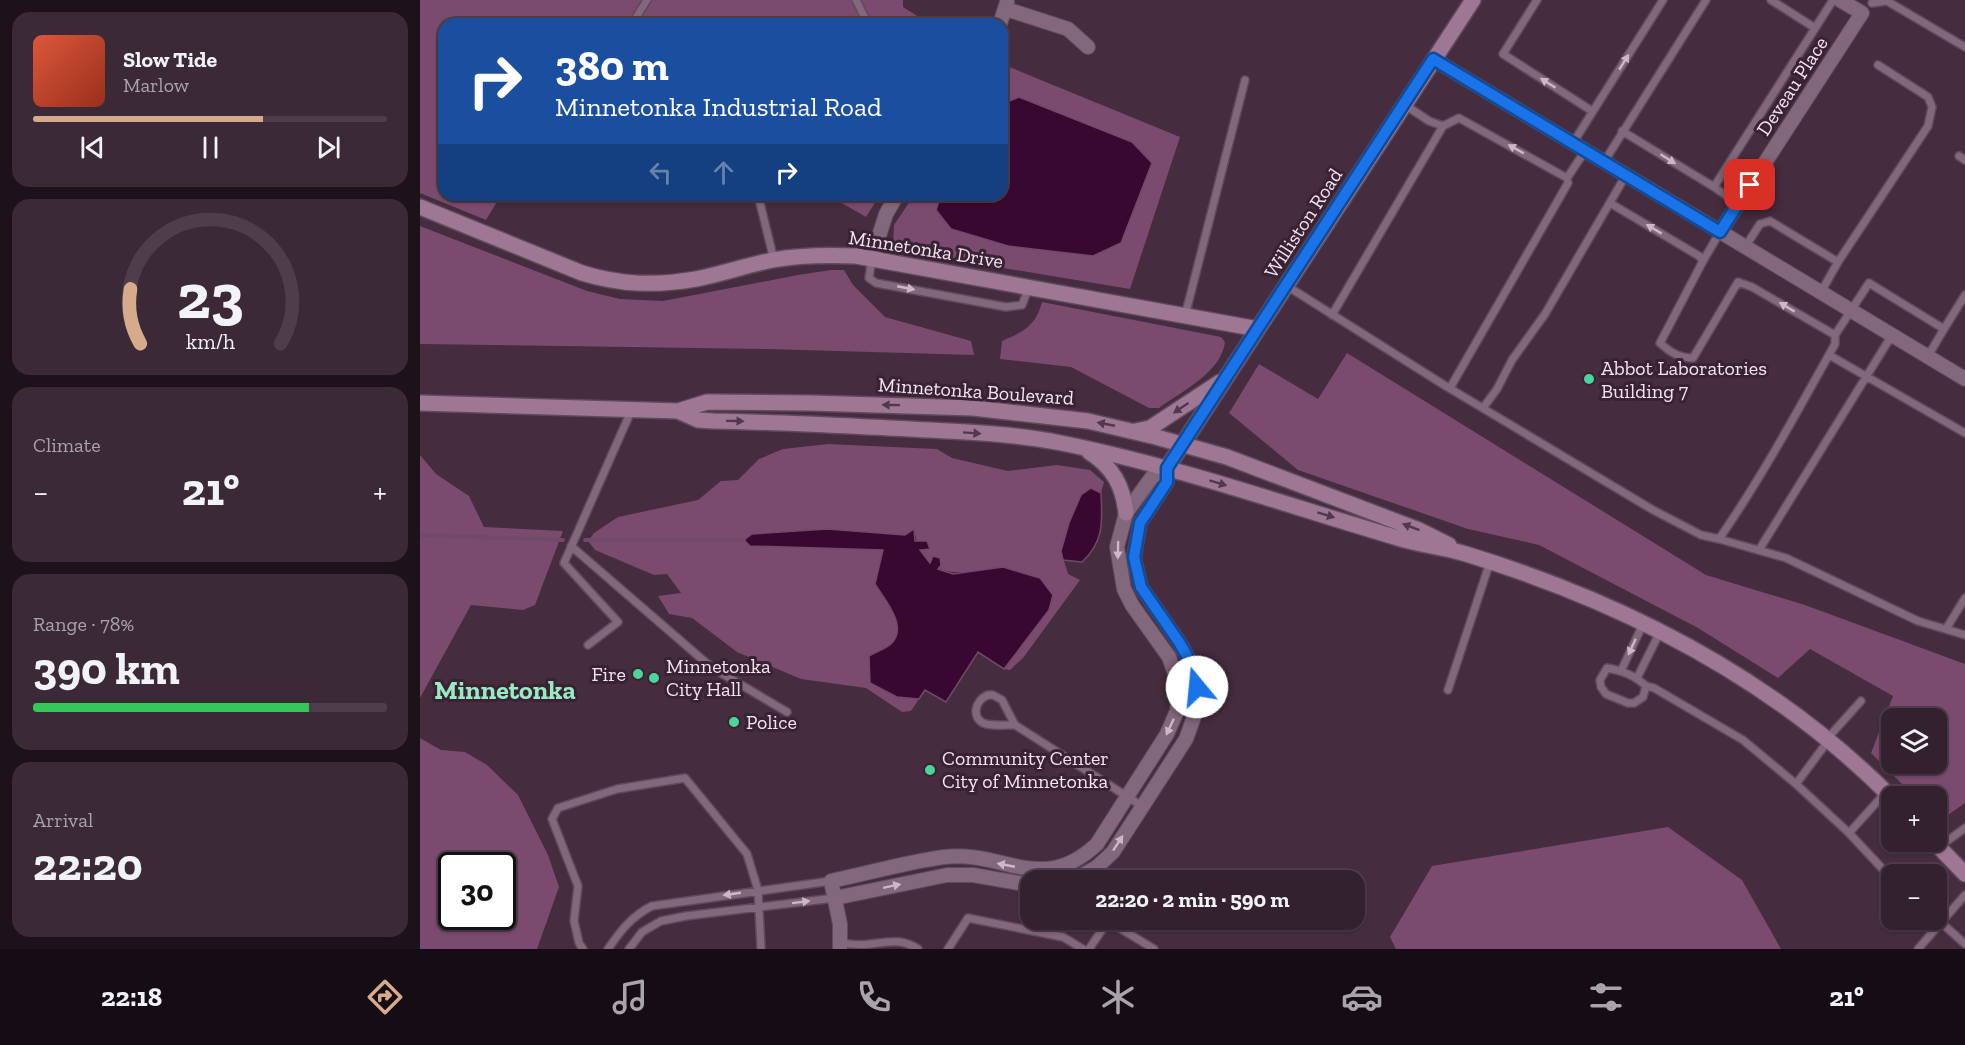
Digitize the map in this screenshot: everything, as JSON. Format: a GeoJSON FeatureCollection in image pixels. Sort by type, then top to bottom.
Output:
{"type":"FeatureCollection","features":[{"type":"Feature","properties":{"kind":"main road","name":"Williston Road"},"geometry":{"type":"LineString","coordinates":[[1167,468],[1473,0]]}},
{"type":"Feature","properties":{"kind":"main road","name":"Minnetonka Drive"},"geometry":{"type":"LineString","coordinates":[[420,207],[582,273],[609,281],[665,283],[697,279],[774,260],[821,255],[872,258],[1258,329]]}},
{"type":"Feature","properties":{"kind":"main road"},"geometry":{"type":"LineString","coordinates":[[1133,431],[1150,428],[1225,379]]}},
{"type":"Feature","properties":{"kind":"main road","name":"Minnetonka Boulevard"},"geometry":{"type":"LineString","coordinates":[[420,403],[678,411],[718,401],[928,406],[1044,415],[1104,424],[1227,457],[1419,530],[1463,553]]}},
{"type":"Feature","properties":{"kind":"main road","name":"Minnetonka Boulevard"},"geometry":{"type":"LineString","coordinates":[[678,411],[698,420],[1013,436],[1082,448],[1167,468],[1400,539],[1463,553],[1565,588],[1644,622],[1697,650],[1759,688],[1827,741],[1881,788]]}},
{"type":"Feature","properties":{"kind":"main road"},"geometry":{"type":"LineString","coordinates":[[1082,448],[1100,459],[1112,471],[1119,482],[1126,513]]}},
{"type":"Feature","properties":{"kind":"main road"},"geometry":{"type":"LineString","coordinates":[[1944,852],[1965,874]]}},
{"type":"Feature","properties":{"kind":"street"},"geometry":{"type":"LineString","coordinates":[[1840,0],[1870,5]]}},
{"type":"Feature","properties":{"kind":"street"},"geometry":{"type":"LineString","coordinates":[[1007,4],[1068,29],[1088,47]]}},
{"type":"Feature","properties":{"kind":"street","name":"Deveau Place"},"geometry":{"type":"LineString","coordinates":[[1720,232],[1870,5]]}},
{"type":"Feature","properties":{"kind":"street"},"geometry":{"type":"LineString","coordinates":[[1433,59],[1965,379]]}},
{"type":"Feature","properties":{"kind":"street"},"geometry":{"type":"LineString","coordinates":[[872,258],[886,214],[894,201]]}},
{"type":"Feature","properties":{"kind":"street","name":"Williston Road"},"geometry":{"type":"LineString","coordinates":[[831,881],[946,857],[970,858],[1027,869],[1060,868],[1083,857],[1097,844],[1167,734],[1177,711],[1179,686],[1169,657],[1132,605],[1124,589],[1117,547],[1126,513],[1152,477],[1167,468]]}},
{"type":"Feature","properties":{"kind":"street","name":"Williston Road"},"geometry":{"type":"LineString","coordinates":[[1092,870],[1113,852],[1186,740],[1195,714],[1197,687],[1191,663],[1141,587],[1134,557],[1140,523],[1167,482],[1167,468]]}},
{"type":"Feature","properties":{"kind":"street"},"geometry":{"type":"LineString","coordinates":[[835,898],[947,875],[973,875],[1020,883]]}},
{"type":"Feature","properties":{"kind":"street"},"geometry":{"type":"LineString","coordinates":[[831,881],[840,924],[840,946]]}},
{"type":"Feature","properties":{"kind":"lane"},"geometry":{"type":"LineString","coordinates":[[636,18],[647,0]]}},
{"type":"Feature","properties":{"kind":"lane"},"geometry":{"type":"LineString","coordinates":[[856,0],[865,18]]}},
{"type":"Feature","properties":{"kind":"lane"},"geometry":{"type":"LineString","coordinates":[[1537,0],[1503,54],[1592,111]]}},
{"type":"Feature","properties":{"kind":"lane"},"geometry":{"type":"LineString","coordinates":[[1573,143],[1663,0]]}},
{"type":"Feature","properties":{"kind":"lane"},"geometry":{"type":"LineString","coordinates":[[1604,162],[1706,0]]}},
{"type":"Feature","properties":{"kind":"lane"},"geometry":{"type":"LineString","coordinates":[[1771,0],[1815,28]]}},
{"type":"Feature","properties":{"kind":"lane"},"geometry":{"type":"LineString","coordinates":[[1714,187],[1833,0]]}},
{"type":"Feature","properties":{"kind":"lane"},"geometry":{"type":"LineString","coordinates":[[1870,5],[1887,1],[1965,47]]}},
{"type":"Feature","properties":{"kind":"lane"},"geometry":{"type":"LineString","coordinates":[[1821,292],[1838,262],[1928,126],[1932,106],[1928,97],[1878,64]]}},
{"type":"Feature","properties":{"kind":"lane"},"geometry":{"type":"LineString","coordinates":[[1185,316],[1245,80]]}},
{"type":"Feature","properties":{"kind":"lane"},"geometry":{"type":"LineString","coordinates":[[1405,105],[1429,121],[1443,126]]}},
{"type":"Feature","properties":{"kind":"lane"},"geometry":{"type":"LineString","coordinates":[[1332,315],[1443,126],[1459,118],[1567,178]]}},
{"type":"Feature","properties":{"kind":"lane"},"geometry":{"type":"LineString","coordinates":[[1622,131],[1738,204]]}},
{"type":"Feature","properties":{"kind":"lane"},"geometry":{"type":"LineString","coordinates":[[1450,388],[1568,183],[1567,178],[1585,151]]}},
{"type":"Feature","properties":{"kind":"lane"},"geometry":{"type":"LineString","coordinates":[[1483,408],[1497,389],[1512,360],[1545,314],[1626,175]]}},
{"type":"Feature","properties":{"kind":"lane"},"geometry":{"type":"LineString","coordinates":[[759,201],[774,260]]}},
{"type":"Feature","properties":{"kind":"lane"},"geometry":{"type":"LineString","coordinates":[[1610,203],[1701,258]]}},
{"type":"Feature","properties":{"kind":"lane"},"geometry":{"type":"LineString","coordinates":[[1745,247],[1760,224],[1770,221],[1838,262]]}},
{"type":"Feature","properties":{"kind":"lane"},"geometry":{"type":"LineString","coordinates":[[1720,232],[1701,258],[1660,343],[1671,353],[1693,358],[1738,282],[1752,287],[1835,335]]}},
{"type":"Feature","properties":{"kind":"lane"},"geometry":{"type":"LineString","coordinates":[[872,258],[869,278],[876,283],[1006,307],[1022,305],[1029,287]]}},
{"type":"Feature","properties":{"kind":"lane"},"geometry":{"type":"LineString","coordinates":[[1719,539],[1740,508],[1829,355],[1835,344],[1835,335],[1869,284],[1944,329]]}},
{"type":"Feature","properties":{"kind":"lane"},"geometry":{"type":"LineString","coordinates":[[1287,286],[1483,408],[1653,510],[1701,535],[1786,558],[1918,621],[1965,635]]}},
{"type":"Feature","properties":{"kind":"lane"},"geometry":{"type":"LineString","coordinates":[[1928,356],[1965,295]]}},
{"type":"Feature","properties":{"kind":"lane"},"geometry":{"type":"LineString","coordinates":[[1759,550],[1892,335]]}},
{"type":"Feature","properties":{"kind":"lane"},"geometry":{"type":"LineString","coordinates":[[1829,355],[1965,433]]}},
{"type":"Feature","properties":{"kind":"lane"},"geometry":{"type":"LineString","coordinates":[[588,645],[618,622],[564,563],[632,410]]}},
{"type":"Feature","properties":{"kind":"lane"},"geometry":{"type":"LineString","coordinates":[[571,546],[711,667],[787,712]]}},
{"type":"Feature","properties":{"kind":"lane"},"geometry":{"type":"LineString","coordinates":[[1448,690],[1490,562]]}},
{"type":"Feature","properties":{"kind":"lane"},"geometry":{"type":"LineString","coordinates":[[1946,629],[1965,598]]}},
{"type":"Feature","properties":{"kind":"lane"},"geometry":{"type":"LineString","coordinates":[[1621,671],[1644,622]]}},
{"type":"Feature","properties":{"kind":"lane"},"geometry":{"type":"LineString","coordinates":[[1637,678],[1660,631]]}},
{"type":"Feature","properties":{"kind":"lane"},"geometry":{"type":"LineString","coordinates":[[1646,686],[1643,697],[1634,703],[1628,703],[1606,694],[1601,687],[1600,680],[1607,668],[1621,671],[1743,740],[1796,784],[1849,833],[1881,867]]}},
{"type":"Feature","properties":{"kind":"lane"},"geometry":{"type":"LineString","coordinates":[[1015,725],[982,722],[976,714],[977,704],[988,695],[998,697],[1002,700],[1015,725],[1142,806]]}},
{"type":"Feature","properties":{"kind":"lane"},"geometry":{"type":"LineString","coordinates":[[1796,784],[1827,741],[1861,701]]}},
{"type":"Feature","properties":{"kind":"lane"},"geometry":{"type":"LineString","coordinates":[[583,949],[579,943],[574,921],[578,886],[552,819],[558,808],[617,789],[685,778],[747,854],[758,890],[761,948]]}},
{"type":"Feature","properties":{"kind":"lane"},"geometry":{"type":"LineString","coordinates":[[1849,833],[1881,803]]}},
{"type":"Feature","properties":{"kind":"lane"},"geometry":{"type":"LineString","coordinates":[[1947,838],[1965,828]]}},
{"type":"Feature","properties":{"kind":"lane"},"geometry":{"type":"LineString","coordinates":[[608,949],[636,914],[652,906],[831,881]]}},
{"type":"Feature","properties":{"kind":"lane"},"geometry":{"type":"LineString","coordinates":[[1947,912],[1965,895]]}},
{"type":"Feature","properties":{"kind":"lane"},"geometry":{"type":"LineString","coordinates":[[629,949],[642,932],[661,921],[835,898]]}},
{"type":"Feature","properties":{"kind":"lane"},"geometry":{"type":"LineString","coordinates":[[948,949],[968,918],[1063,938],[1083,949]]}},
{"type":"Feature","properties":{"kind":"lane"},"geometry":{"type":"LineString","coordinates":[[1089,949],[1108,921],[1154,949]]}},
{"type":"Feature","properties":{"kind":"lane"},"geometry":{"type":"LineString","coordinates":[[1947,927],[1965,944]]}},
{"type":"Feature","properties":{"kind":"lane"},"geometry":{"type":"LineString","coordinates":[[1918,949],[1932,930]]}},
{"type":"Feature","properties":{"kind":"lane"},"geometry":{"type":"LineString","coordinates":[[840,946],[869,945],[892,940],[909,943],[918,949]]}},
{"type":"Feature","properties":{"kind":"shaded area"},"geometry":{"type":"Polygon","coordinates":[[[420,0],[903,0],[903,7],[920,18],[438,18],[438,200],[420,193],[420,0]]]}},
{"type":"Feature","properties":{"kind":"shaded area"},"geometry":{"type":"Polygon","coordinates":[[[1008,66],[1180,137],[1130,289],[901,251],[893,244],[894,225],[910,201],[939,201],[937,210],[951,229],[1132,142],[1020,97],[1008,102],[1008,66]]]}},
{"type":"Feature","properties":{"kind":"shaded area"},"geometry":{"type":"Polygon","coordinates":[[[1019,97],[1132,142],[1152,163],[1121,243],[1093,256],[1008,246],[951,229],[936,210],[939,201],[1008,201],[1008,102],[1019,97]]]}},
{"type":"Feature","properties":{"kind":"shaded area"},"geometry":{"type":"Polygon","coordinates":[[[440,201],[497,201],[486,220],[440,201]]]}},
{"type":"Feature","properties":{"kind":"shaded area"},"geometry":{"type":"Polygon","coordinates":[[[838,201],[876,201],[866,217],[838,201]]]}},
{"type":"Feature","properties":{"kind":"shaded area"},"geometry":{"type":"Polygon","coordinates":[[[420,226],[587,291],[620,299],[663,301],[798,275],[844,270],[853,285],[885,317],[971,341],[974,355],[767,349],[420,344],[420,226]]]}},
{"type":"Feature","properties":{"kind":"shaded area"},"geometry":{"type":"Polygon","coordinates":[[[1042,302],[1221,337],[1225,342],[1216,363],[1199,380],[1159,408],[1149,408],[1071,367],[1000,359],[1002,341],[1028,327],[1036,317],[1042,302]]]}},
{"type":"Feature","properties":{"kind":"shaded area"},"geometry":{"type":"Polygon","coordinates":[[[1347,353],[1706,575],[1805,605],[1965,664],[1965,803],[1947,816],[1947,786],[1904,786],[1892,774],[1947,774],[1947,708],[1888,708],[1893,696],[1810,649],[1778,678],[1698,628],[1539,545],[1468,529],[1298,470],[1229,413],[1259,364],[1318,399],[1347,353]]]}},
{"type":"Feature","properties":{"kind":"shaded area"},"geometry":{"type":"Polygon","coordinates":[[[828,444],[937,449],[952,458],[1008,471],[1057,465],[1090,470],[1104,482],[1101,493],[1091,488],[1061,551],[1068,574],[1080,580],[1023,658],[1010,670],[1004,669],[1049,609],[1003,567],[959,572],[935,567],[926,559],[919,547],[914,529],[883,550],[875,584],[893,614],[898,630],[891,644],[869,656],[897,697],[919,699],[911,711],[902,712],[866,688],[801,679],[737,652],[692,618],[669,614],[658,596],[681,593],[667,574],[654,575],[595,550],[588,541],[594,533],[618,517],[698,500],[721,481],[738,480],[759,459],[783,449],[828,444]]]}},
{"type":"Feature","properties":{"kind":"shaded area"},"geometry":{"type":"Polygon","coordinates":[[[420,455],[436,474],[469,496],[484,527],[563,531],[535,605],[523,610],[471,605],[420,698],[420,455]]]}},
{"type":"Feature","properties":{"kind":"shaded area"},"geometry":{"type":"Polygon","coordinates":[[[1091,488],[1101,493],[1100,530],[1095,546],[1082,562],[1063,560],[1061,551],[1069,523],[1081,495],[1091,488]]]}},
{"type":"Feature","properties":{"kind":"shaded area"},"geometry":{"type":"Polygon","coordinates":[[[827,529],[905,535],[914,529],[915,541],[927,541],[930,549],[920,550],[930,563],[933,556],[940,558],[941,565],[938,569],[953,574],[1003,567],[1040,578],[1053,595],[1049,610],[1004,669],[978,652],[946,702],[925,690],[919,699],[897,697],[870,683],[869,656],[891,644],[898,630],[894,614],[875,584],[883,550],[750,546],[744,540],[752,534],[827,529]]]}},
{"type":"Feature","properties":{"kind":"shaded area"},"geometry":{"type":"Polygon","coordinates":[[[1881,727],[1881,763],[1871,753],[1881,727]]]}},
{"type":"Feature","properties":{"kind":"shaded area"},"geometry":{"type":"Polygon","coordinates":[[[420,738],[441,750],[465,752],[487,765],[518,795],[548,855],[559,887],[537,949],[420,949],[420,738]]]}},
{"type":"Feature","properties":{"kind":"shaded area"},"geometry":{"type":"Polygon","coordinates":[[[1668,827],[1742,880],[1781,949],[1396,949],[1390,937],[1432,866],[1668,827]]]}},
{"type":"Feature","properties":{"kind":"waterway"},"geometry":{"type":"LineString","coordinates":[[420,535],[563,540]]}},
{"type":"Feature","properties":{"kind":"waterway"},"geometry":{"type":"LineString","coordinates":[[585,540],[744,540]]}},
{"type":"Feature","properties":{"kind":"place","name":"Abbot Laboratories Building 7"},"geometry":{"type":"Point","coordinates":[1589,379]}},
{"type":"Feature","properties":{"kind":"place","name":"Fire"},"geometry":{"type":"Point","coordinates":[638,674]}},
{"type":"Feature","properties":{"kind":"place","name":"Minnetonka City Hall"},"geometry":{"type":"Point","coordinates":[654,678]}},
{"type":"Feature","properties":{"kind":"place","name":"Police"},"geometry":{"type":"Point","coordinates":[734,722]}},
{"type":"Feature","properties":{"kind":"place","name":"Community Center City of Minnetonka"},"geometry":{"type":"Point","coordinates":[930,770]}},
{"type":"Feature","properties":{"kind":"district","name":"Minnetonka"},"geometry":{"type":"Point","coordinates":[505,690]}},
{"type":"Feature","properties":{"kind":"route"},"geometry":{"type":"LineString","coordinates":[[1197,687],[1191,663],[1150,602],[1136,573],[1134,557],[1140,523],[1167,482],[1167,468],[1433,59],[1720,232],[1750,185]]}}]}
